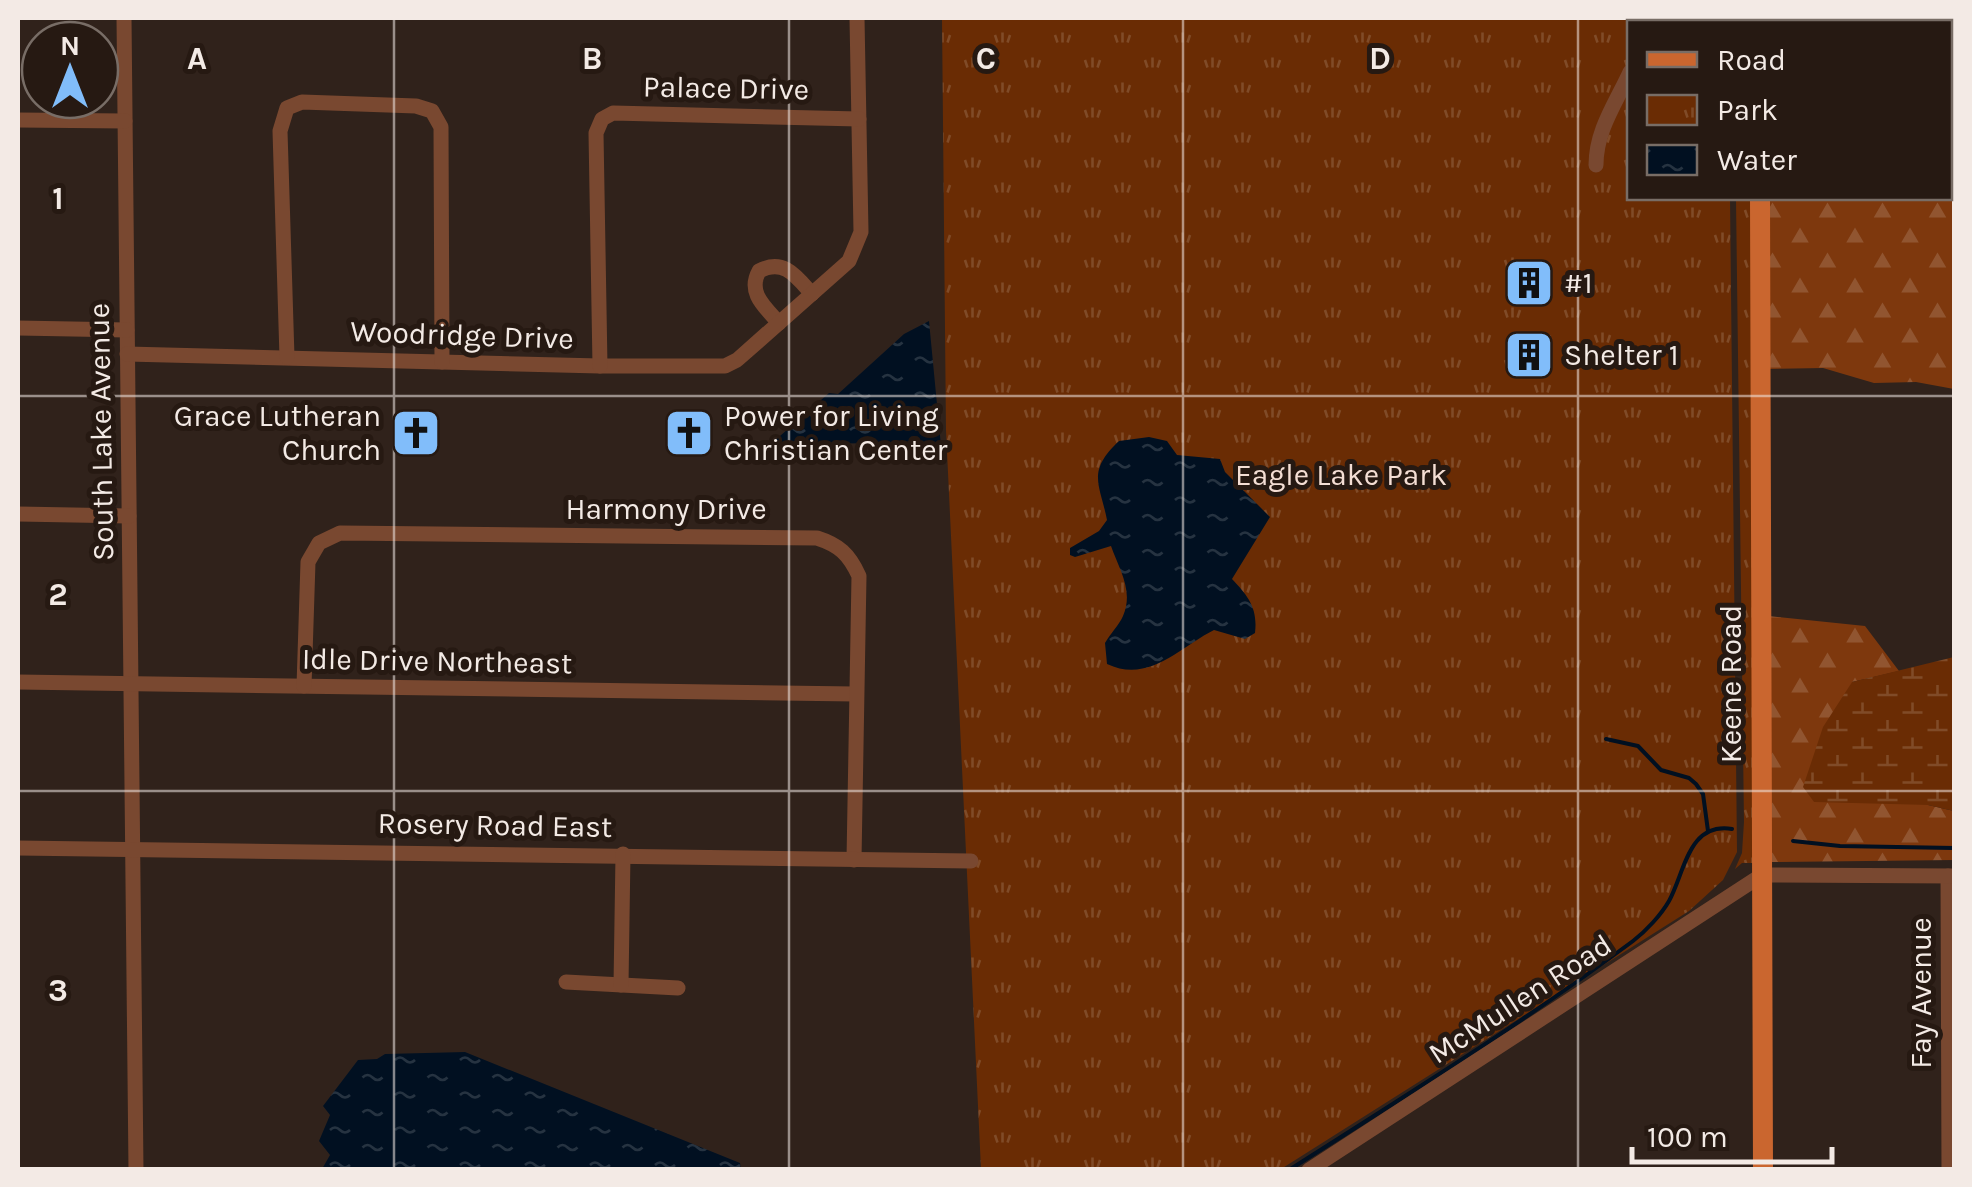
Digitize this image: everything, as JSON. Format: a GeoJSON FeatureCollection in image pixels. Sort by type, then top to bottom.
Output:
{"type":"FeatureCollection","features":[{"type":"Feature","properties":{"kind":"main road","name":"Keene Road"},"geometry":{"type":"LineString","coordinates":[[1760,200],[1763,1170]]}},
{"type":"Feature","properties":{"kind":"street","name":"South Lake Avenue"},"geometry":{"type":"LineString","coordinates":[[124,18],[136,1170]]}},
{"type":"Feature","properties":{"kind":"street","name":"Woodridge Drive"},"geometry":{"type":"LineString","coordinates":[[127,354],[725,366],[849,261],[861,232],[858,18]]}},
{"type":"Feature","properties":{"kind":"street"},"geometry":{"type":"LineString","coordinates":[[1596,165],[1600,130],[1627,78]]}},
{"type":"Feature","properties":{"kind":"street"},"geometry":{"type":"LineString","coordinates":[[287,357],[280,131],[288,108],[302,102],[416,106],[432,111],[441,126],[442,362]]}},
{"type":"Feature","properties":{"kind":"street","name":"Palace Drive"},"geometry":{"type":"LineString","coordinates":[[600,366],[596,134],[602,120],[614,113],[859,118]]}},
{"type":"Feature","properties":{"kind":"street"},"geometry":{"type":"LineString","coordinates":[[18,120],[125,121]]}},
{"type":"Feature","properties":{"kind":"street"},"geometry":{"type":"LineString","coordinates":[[779,322],[758,298],[754,287],[759,271],[772,266],[789,268],[812,294]]}},
{"type":"Feature","properties":{"kind":"street"},"geometry":{"type":"LineString","coordinates":[[18,328],[127,330]]}},
{"type":"Feature","properties":{"kind":"street"},"geometry":{"type":"LineString","coordinates":[[18,514],[129,516]]}},
{"type":"Feature","properties":{"kind":"street","name":"Harmony Drive"},"geometry":{"type":"LineString","coordinates":[[304,686],[308,562],[318,543],[340,533],[817,538],[837,544],[851,559],[859,576],[854,860]]}},
{"type":"Feature","properties":{"kind":"street","name":"Idle Drive Northeast"},"geometry":{"type":"LineString","coordinates":[[18,682],[856,694]]}},
{"type":"Feature","properties":{"kind":"street","name":"Rosery Road East"},"geometry":{"type":"LineString","coordinates":[[18,848],[971,861]]}},
{"type":"Feature","properties":{"kind":"street"},"geometry":{"type":"LineString","coordinates":[[622,985],[624,854]]}},
{"type":"Feature","properties":{"kind":"street"},"geometry":{"type":"LineString","coordinates":[[1762,875],[1951,876]]}},
{"type":"Feature","properties":{"kind":"street","name":"McMullen Road"},"geometry":{"type":"LineString","coordinates":[[1309,1170],[1762,875]]}},
{"type":"Feature","properties":{"kind":"street","name":"Fay Avenue"},"geometry":{"type":"LineString","coordinates":[[1949,1170],[1951,876]]}},
{"type":"Feature","properties":{"kind":"street"},"geometry":{"type":"LineString","coordinates":[[566,982],[678,988]]}},
{"type":"Feature","properties":{"kind":"green space","name":"Eagle Lake Park"},"geometry":{"type":"Polygon","coordinates":[[[942,18],[1728,18],[1627,20],[1627,200],[1730,200],[1737,852],[1723,880],[1689,911],[1281,1169],[981,1169],[946,430],[942,18]]]}},
{"type":"Feature","properties":{"kind":"green space"},"geometry":{"type":"Polygon","coordinates":[[[1766,18],[1891,18],[1891,20],[1766,18]]]}},
{"type":"Feature","properties":{"kind":"green space"},"geometry":{"type":"Polygon","coordinates":[[[1954,57],[1954,389],[1916,382],[1874,383],[1823,368],[1767,369],[1767,200],[1952,200],[1954,57]]]}},
{"type":"Feature","properties":{"kind":"green space"},"geometry":{"type":"Polygon","coordinates":[[[1736,200],[1753,200],[1755,863],[1742,863],[1735,869],[1742,853],[1736,200]]]}},
{"type":"Feature","properties":{"kind":"green space"},"geometry":{"type":"Polygon","coordinates":[[[1768,616],[1865,626],[1899,671],[1852,682],[1928,805],[1954,811],[1954,860],[1769,862],[1768,616]]]}},
{"type":"Feature","properties":{"kind":"green space"},"geometry":{"type":"Polygon","coordinates":[[[1954,657],[1954,811],[1928,805],[1814,802],[1803,787],[1823,727],[1852,682],[1954,657]]]}},
{"type":"Feature","properties":{"kind":"water"},"geometry":{"type":"Polygon","coordinates":[[[929,321],[941,446],[772,443],[829,393],[838,394],[904,334],[929,321]]]}},
{"type":"Feature","properties":{"kind":"water"},"geometry":{"type":"Polygon","coordinates":[[[1149,437],[1167,441],[1177,455],[1220,459],[1225,472],[1270,517],[1232,579],[1251,603],[1255,633],[1245,639],[1214,630],[1150,667],[1122,669],[1107,664],[1105,643],[1123,616],[1127,598],[1111,546],[1075,557],[1070,555],[1070,548],[1099,531],[1107,520],[1098,479],[1102,461],[1119,441],[1149,437]]]}},
{"type":"Feature","properties":{"kind":"water"},"geometry":{"type":"Polygon","coordinates":[[[465,1052],[740,1163],[741,1169],[322,1169],[330,1155],[319,1141],[330,1115],[323,1106],[358,1060],[377,1059],[385,1054],[465,1052]]]}},
{"type":"Feature","properties":{"kind":"waterway"},"geometry":{"type":"LineString","coordinates":[[1606,739],[1638,746],[1661,770],[1696,784],[1703,794],[1708,831]]}},
{"type":"Feature","properties":{"kind":"waterway"},"geometry":{"type":"LineString","coordinates":[[1289,1170],[1506,1030],[1633,941],[1666,906],[1697,841],[1717,829],[1732,829]]}},
{"type":"Feature","properties":{"kind":"waterway"},"geometry":{"type":"LineString","coordinates":[[1793,841],[1954,848]]}},
{"type":"Feature","properties":{"kind":"place","name":"#1"},"geometry":{"type":"Point","coordinates":[1529,283]}},
{"type":"Feature","properties":{"kind":"place","name":"Shelter 1"},"geometry":{"type":"Point","coordinates":[1529,355]}},
{"type":"Feature","properties":{"kind":"place","name":"Grace Lutheran Church"},"geometry":{"type":"Point","coordinates":[416,433]}},
{"type":"Feature","properties":{"kind":"place","name":"Power for Living Christian Center"},"geometry":{"type":"Point","coordinates":[689,433]}}]}
